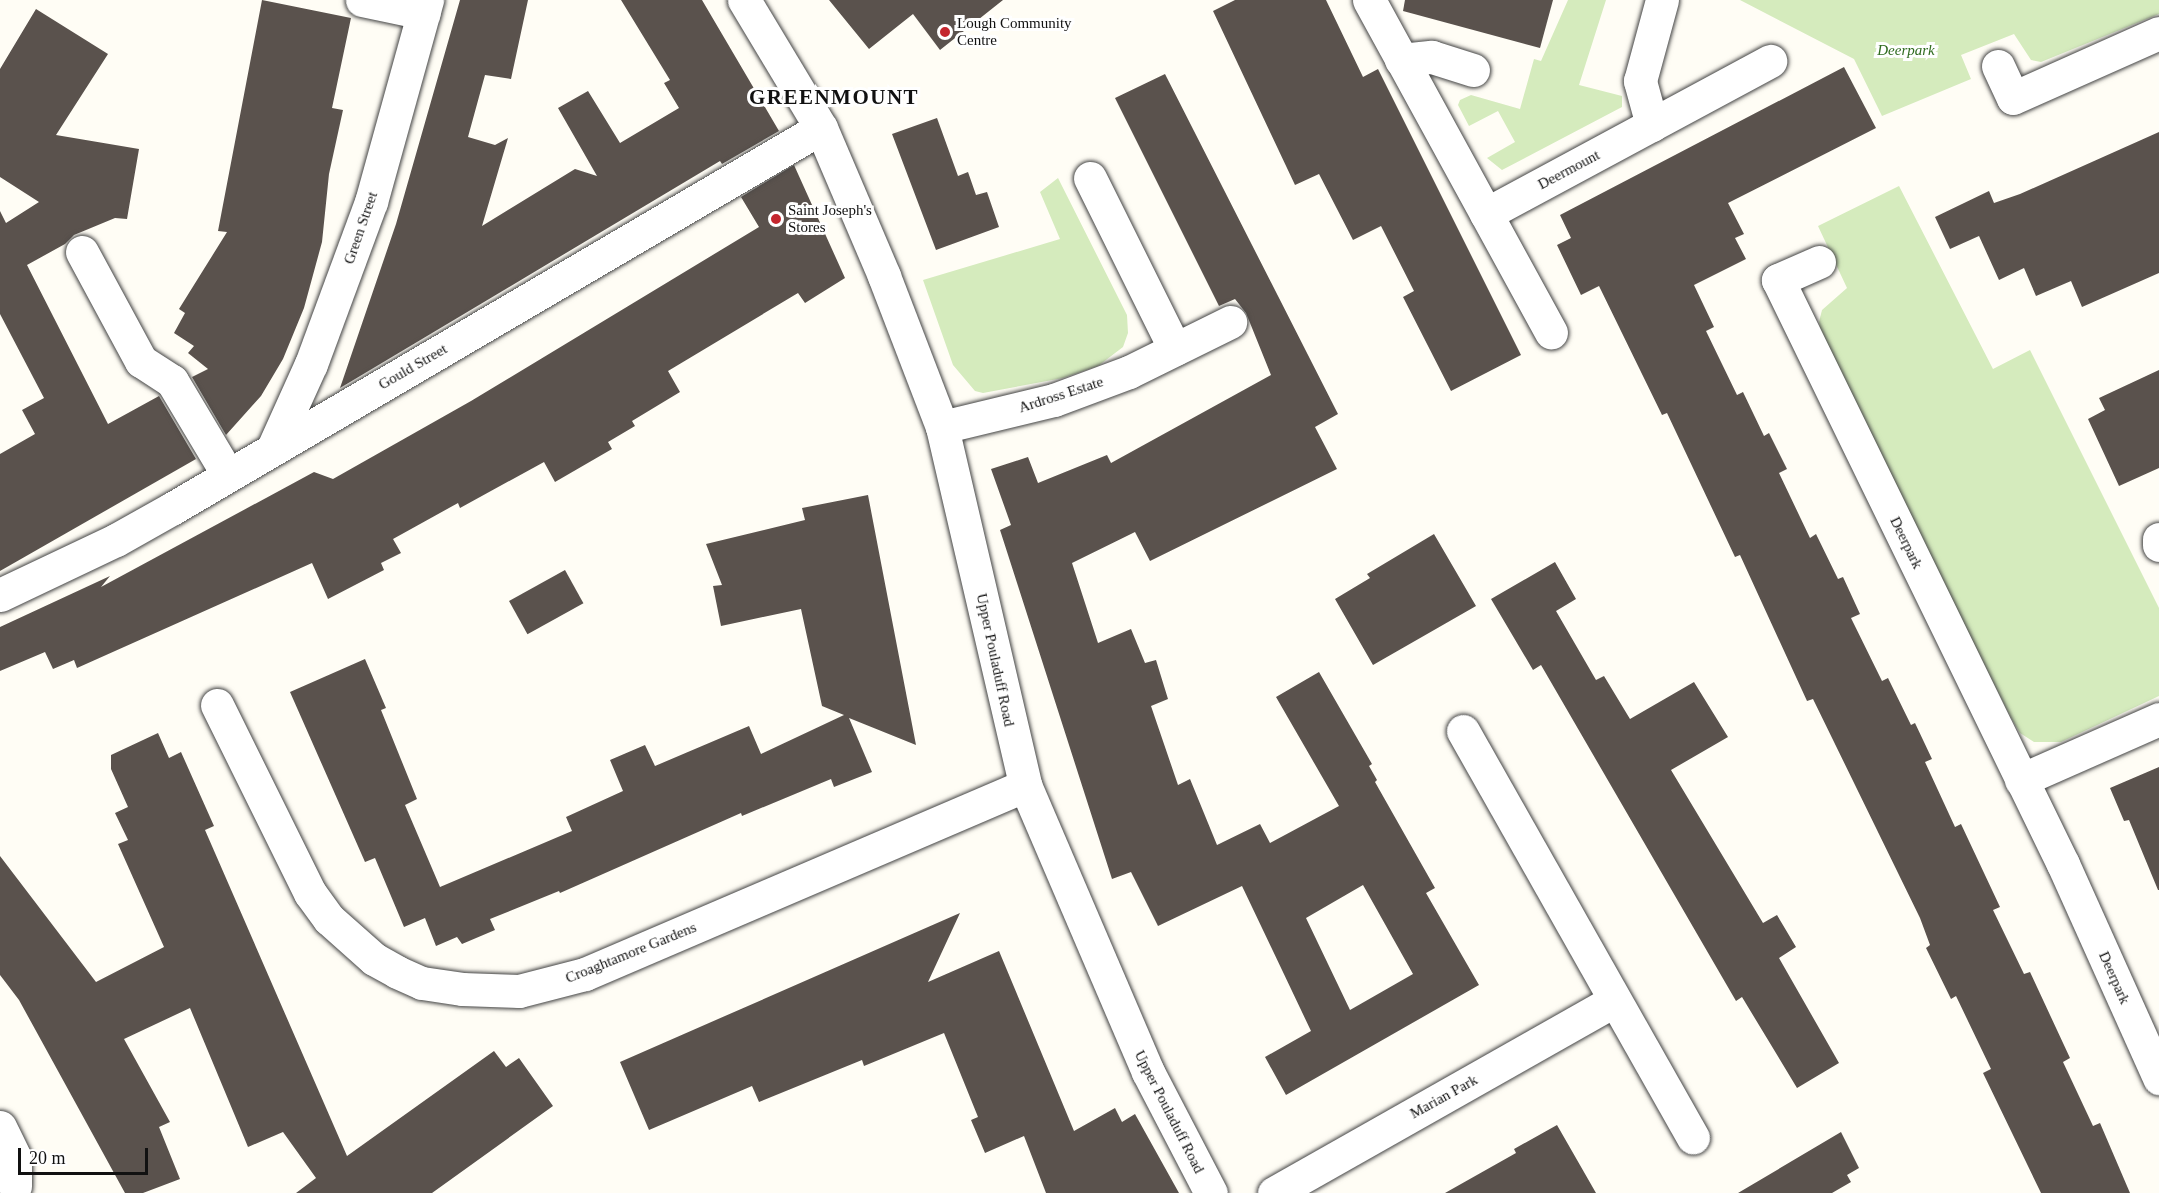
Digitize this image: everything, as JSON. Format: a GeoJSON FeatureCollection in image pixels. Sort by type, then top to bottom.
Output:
{"type":"FeatureCollection","features":[{"type":"Feature","properties":{"kind":"street"},"geometry":{"type":"LineString","coordinates":[[362,0],[425,6]]}},
{"type":"Feature","properties":{"kind":"street","name":"Upper Pouladuff Road"},"geometry":{"type":"LineString","coordinates":[[744,0],[818,121],[942,427],[1025,784],[1148,1072],[1211,1193]]}},
{"type":"Feature","properties":{"kind":"street"},"geometry":{"type":"LineString","coordinates":[[1369,0],[1551,333]]}},
{"type":"Feature","properties":{"kind":"street"},"geometry":{"type":"LineString","coordinates":[[1652,125],[1640,81],[1662,0]]}},
{"type":"Feature","properties":{"kind":"street","name":"Green Street"},"geometry":{"type":"LineString","coordinates":[[273,448],[311,364],[371,202],[425,6]]}},
{"type":"Feature","properties":{"kind":"street"},"geometry":{"type":"LineString","coordinates":[[1998,66],[2013,98],[2159,33]]}},
{"type":"Feature","properties":{"kind":"street"},"geometry":{"type":"LineString","coordinates":[[1401,60],[1432,57],[1473,70]]}},
{"type":"Feature","properties":{"kind":"street","name":"Deermount"},"geometry":{"type":"LineString","coordinates":[[1486,214],[1770,62]]}},
{"type":"Feature","properties":{"kind":"street","name":"Gould Street"},"geometry":{"type":"LineString","coordinates":[[0,595],[116,540],[818,121]]}},
{"type":"Feature","properties":{"kind":"street"},"geometry":{"type":"LineString","coordinates":[[1090,178],[1175,349]]}},
{"type":"Feature","properties":{"kind":"street"},"geometry":{"type":"LineString","coordinates":[[82,252],[141,361],[172,381],[228,475]]}},
{"type":"Feature","properties":{"kind":"street","name":"Deerpark"},"geometry":{"type":"LineString","coordinates":[[1819,262],[1778,280],[2021,780],[2159,1078]]}},
{"type":"Feature","properties":{"kind":"street","name":"Ardross Estate"},"geometry":{"type":"LineString","coordinates":[[942,427],[1054,400],[1129,372],[1230,322]]}},
{"type":"Feature","properties":{"kind":"street"},"geometry":{"type":"LineString","coordinates":[[2159,539],[2159,545]]}},
{"type":"Feature","properties":{"kind":"street","name":"Croaghtamore Gardens"},"geometry":{"type":"LineString","coordinates":[[217,705],[310,893],[329,919],[374,959],[397,972],[422,983],[462,989],[519,991],[585,974],[1025,784]]}},
{"type":"Feature","properties":{"kind":"street"},"geometry":{"type":"LineString","coordinates":[[2021,780],[2159,719]]}},
{"type":"Feature","properties":{"kind":"street"},"geometry":{"type":"LineString","coordinates":[[1463,731],[1693,1137]]}},
{"type":"Feature","properties":{"kind":"street","name":"Marian Park"},"geometry":{"type":"LineString","coordinates":[[1274,1193],[1614,1001]]}},
{"type":"Feature","properties":{"kind":"street"},"geometry":{"type":"LineString","coordinates":[[0,1127],[15,1158],[15,1186]]}},
{"type":"Feature","properties":{"kind":"green space"},"geometry":{"type":"Polygon","coordinates":[[[1568,0],[1606,0],[1579,85],[1622,96],[1622,107],[1502,170],[1487,158],[1515,142],[1498,111],[1469,126],[1458,105],[1460,100],[1471,95],[1520,109],[1534,59],[1541,61],[1568,0]]]}},
{"type":"Feature","properties":{"kind":"green space","name":"Deerpark"},"geometry":{"type":"Polygon","coordinates":[[[1740,0],[2159,0],[2159,14],[2041,62],[2031,60],[2014,34],[1961,55],[1971,79],[1882,116],[1854,59],[1740,0]]]}},
{"type":"Feature","properties":{"kind":"green space"},"geometry":{"type":"Polygon","coordinates":[[[1058,178],[1127,315],[1128,333],[1123,347],[1098,366],[1063,378],[983,393],[975,391],[953,365],[923,280],[1060,239],[1040,192],[1058,178]]]}},
{"type":"Feature","properties":{"kind":"green space"},"geometry":{"type":"Polygon","coordinates":[[[1899,186],[1993,369],[2030,350],[2159,608],[2159,696],[2061,742],[2034,742],[2020,733],[2011,718],[1822,340],[1819,322],[1822,310],[1847,288],[1818,226],[1899,186]]]}},
{"type":"Feature","properties":{"kind":"building"},"geometry":{"type":"Polygon","coordinates":[[[262,0],[351,18],[332,108],[343,110],[329,174],[322,242],[304,308],[283,359],[261,396],[226,435],[192,377],[208,369],[188,353],[194,346],[174,333],[185,313],[179,309],[227,232],[218,231],[262,0]]]}},
{"type":"Feature","properties":{"kind":"building"},"geometry":{"type":"Polygon","coordinates":[[[460,0],[528,0],[511,79],[485,75],[468,137],[495,145],[508,138],[482,226],[575,169],[597,176],[558,108],[588,91],[620,143],[679,108],[664,83],[670,80],[621,0],[702,0],[779,131],[722,164],[720,161],[340,388],[396,224],[460,0]]]}},
{"type":"Feature","properties":{"kind":"building","name":"Lough Community Centre"},"geometry":{"type":"Polygon","coordinates":[[[829,0],[1003,0],[940,50],[913,14],[869,49],[829,0]]]}},
{"type":"Feature","properties":{"kind":"building"},"geometry":{"type":"Polygon","coordinates":[[[1235,0],[1326,0],[1363,77],[1378,69],[1521,355],[1451,391],[1403,297],[1414,291],[1381,226],[1353,240],[1319,174],[1295,185],[1213,11],[1235,0]]]}},
{"type":"Feature","properties":{"kind":"building"},"geometry":{"type":"Polygon","coordinates":[[[1405,0],[1553,0],[1540,48],[1403,11],[1405,0]]]}},
{"type":"Feature","properties":{"kind":"building"},"geometry":{"type":"Polygon","coordinates":[[[36,9],[108,54],[56,135],[139,149],[127,219],[115,218],[74,235],[65,244],[27,265],[108,424],[159,396],[196,459],[0,571],[0,454],[35,434],[22,410],[44,398],[0,314],[0,211],[6,223],[39,202],[0,177],[0,69],[36,9]]]}},
{"type":"Feature","properties":{"kind":"building"},"geometry":{"type":"Polygon","coordinates":[[[1844,67],[1876,128],[1728,203],[1744,234],[1735,238],[1746,259],[1694,285],[1714,327],[1706,331],[1737,395],[1743,392],[1764,436],[1769,433],[1787,469],[1779,473],[1810,538],[1816,534],[1838,579],[1843,577],[1860,614],[1851,618],[1882,681],[1888,678],[1911,725],[1915,723],[1932,759],[1925,762],[1955,827],[1961,824],[2000,907],[1993,910],[2024,974],[2030,972],[2070,1058],[2063,1062],[2093,1126],[2100,1123],[2130,1193],[2041,1193],[1983,1073],[1991,1069],[1956,996],[1951,999],[1926,948],[1930,945],[1920,918],[1813,699],[1807,701],[1740,555],[1735,557],[1667,413],[1662,415],[1599,286],[1581,295],[1557,245],[1571,238],[1560,215],[1844,67]]]}},
{"type":"Feature","properties":{"kind":"building"},"geometry":{"type":"Polygon","coordinates":[[[1165,74],[1338,414],[1315,427],[1337,469],[1150,561],[1135,532],[1072,563],[1098,643],[1131,629],[1145,663],[1156,660],[1168,699],[1151,706],[1178,785],[1190,779],[1217,845],[1260,824],[1270,843],[1339,806],[1276,697],[1319,672],[1372,764],[1369,766],[1377,780],[1375,782],[1435,888],[1426,893],[1479,985],[1286,1095],[1265,1057],[1311,1031],[1242,886],[1158,926],[1131,872],[1112,879],[1000,530],[1011,525],[991,469],[1028,457],[1038,483],[1107,455],[1111,463],[1271,375],[1246,313],[1235,299],[1219,306],[1115,98],[1165,74]],[[1363,885],[1306,918],[1350,1010],[1413,974],[1363,885]]]}},
{"type":"Feature","properties":{"kind":"building"},"geometry":{"type":"Polygon","coordinates":[[[937,118],[958,176],[968,172],[976,195],[987,192],[999,227],[936,250],[892,134],[937,118]]]}},
{"type":"Feature","properties":{"kind":"building"},"geometry":{"type":"Polygon","coordinates":[[[2159,132],[2159,273],[2082,307],[2071,281],[2036,296],[2024,268],[1999,280],[1979,236],[1950,249],[1935,217],[1989,191],[1994,203],[2020,194],[2159,132]]]}},
{"type":"Feature","properties":{"kind":"building"},"geometry":{"type":"Polygon","coordinates":[[[794,165],[845,278],[805,303],[798,293],[668,371],[680,392],[632,421],[635,426],[608,442],[612,449],[555,482],[544,462],[460,508],[458,503],[393,539],[401,553],[381,563],[384,570],[328,599],[312,563],[77,668],[74,660],[53,669],[45,652],[0,671],[0,627],[110,576],[101,587],[314,472],[333,479],[471,401],[759,227],[741,197],[794,165]]]}},
{"type":"Feature","properties":{"kind":"building"},"geometry":{"type":"Polygon","coordinates":[[[2159,370],[2159,468],[2119,486],[2088,419],[2105,410],[2099,398],[2159,370]]]}},
{"type":"Feature","properties":{"kind":"building"},"geometry":{"type":"Polygon","coordinates":[[[868,495],[916,745],[849,718],[872,772],[834,787],[831,779],[742,816],[741,813],[560,893],[559,891],[490,919],[495,930],[462,944],[457,937],[436,946],[425,918],[404,927],[375,858],[365,862],[290,692],[365,659],[386,708],[381,710],[417,799],[405,805],[440,887],[572,831],[566,817],[623,791],[610,760],[645,745],[655,766],[749,726],[761,754],[844,715],[822,706],[801,609],[721,626],[713,586],[722,585],[706,544],[805,520],[802,508],[868,495]]]}},
{"type":"Feature","properties":{"kind":"building"},"geometry":{"type":"Polygon","coordinates":[[[1434,534],[1476,606],[1373,665],[1335,599],[1370,578],[1367,574],[1434,534]]]}},
{"type":"Feature","properties":{"kind":"building"},"geometry":{"type":"Polygon","coordinates":[[[1555,562],[1576,599],[1556,611],[1596,680],[1604,676],[1630,719],[1694,682],[1728,737],[1671,770],[1763,923],[1777,915],[1796,947],[1779,958],[1839,1063],[1797,1088],[1742,997],[1736,1001],[1541,665],[1533,670],[1491,599],[1555,562]]]}},
{"type":"Feature","properties":{"kind":"building"},"geometry":{"type":"Polygon","coordinates":[[[565,570],[583,603],[527,634],[509,601],[565,570]]]}},
{"type":"Feature","properties":{"kind":"building"},"geometry":{"type":"Polygon","coordinates":[[[158,733],[169,758],[181,752],[214,826],[205,830],[347,1156],[494,1051],[506,1067],[519,1058],[553,1106],[432,1193],[296,1193],[316,1178],[283,1132],[248,1147],[190,1008],[124,1039],[170,1122],[159,1127],[180,1179],[143,1193],[125,1193],[19,1000],[0,975],[0,856],[96,982],[164,947],[118,844],[128,840],[115,813],[128,807],[111,769],[111,755],[158,733]]]}},
{"type":"Feature","properties":{"kind":"building"},"geometry":{"type":"Polygon","coordinates":[[[2159,767],[2158,890],[2129,820],[2124,821],[2110,788],[2159,767]]]}},
{"type":"Feature","properties":{"kind":"building"},"geometry":{"type":"Polygon","coordinates":[[[960,913],[928,982],[999,951],[1074,1131],[1115,1108],[1122,1122],[1135,1114],[1179,1193],[1046,1193],[1024,1136],[985,1153],[971,1120],[978,1117],[944,1033],[864,1066],[862,1060],[759,1102],[752,1086],[649,1130],[620,1062],[960,913]]]}},
{"type":"Feature","properties":{"kind":"building"},"geometry":{"type":"Polygon","coordinates":[[[1557,1125],[1596,1193],[1445,1193],[1516,1153],[1514,1149],[1557,1125]]]}},
{"type":"Feature","properties":{"kind":"building"},"geometry":{"type":"Polygon","coordinates":[[[1841,1132],[1859,1168],[1847,1175],[1851,1182],[1832,1193],[1738,1193],[1841,1132]]]}},
{"type":"Feature","properties":{"kind":"place","name":"Lough Community Centre"},"geometry":{"type":"Point","coordinates":[945,32]}},
{"type":"Feature","properties":{"kind":"place","name":"Saint Joseph's Stores"},"geometry":{"type":"Point","coordinates":[776,219]}},
{"type":"Feature","properties":{"kind":"district","name":"GREENMOUNT"},"geometry":{"type":"Point","coordinates":[834,97]}}]}
